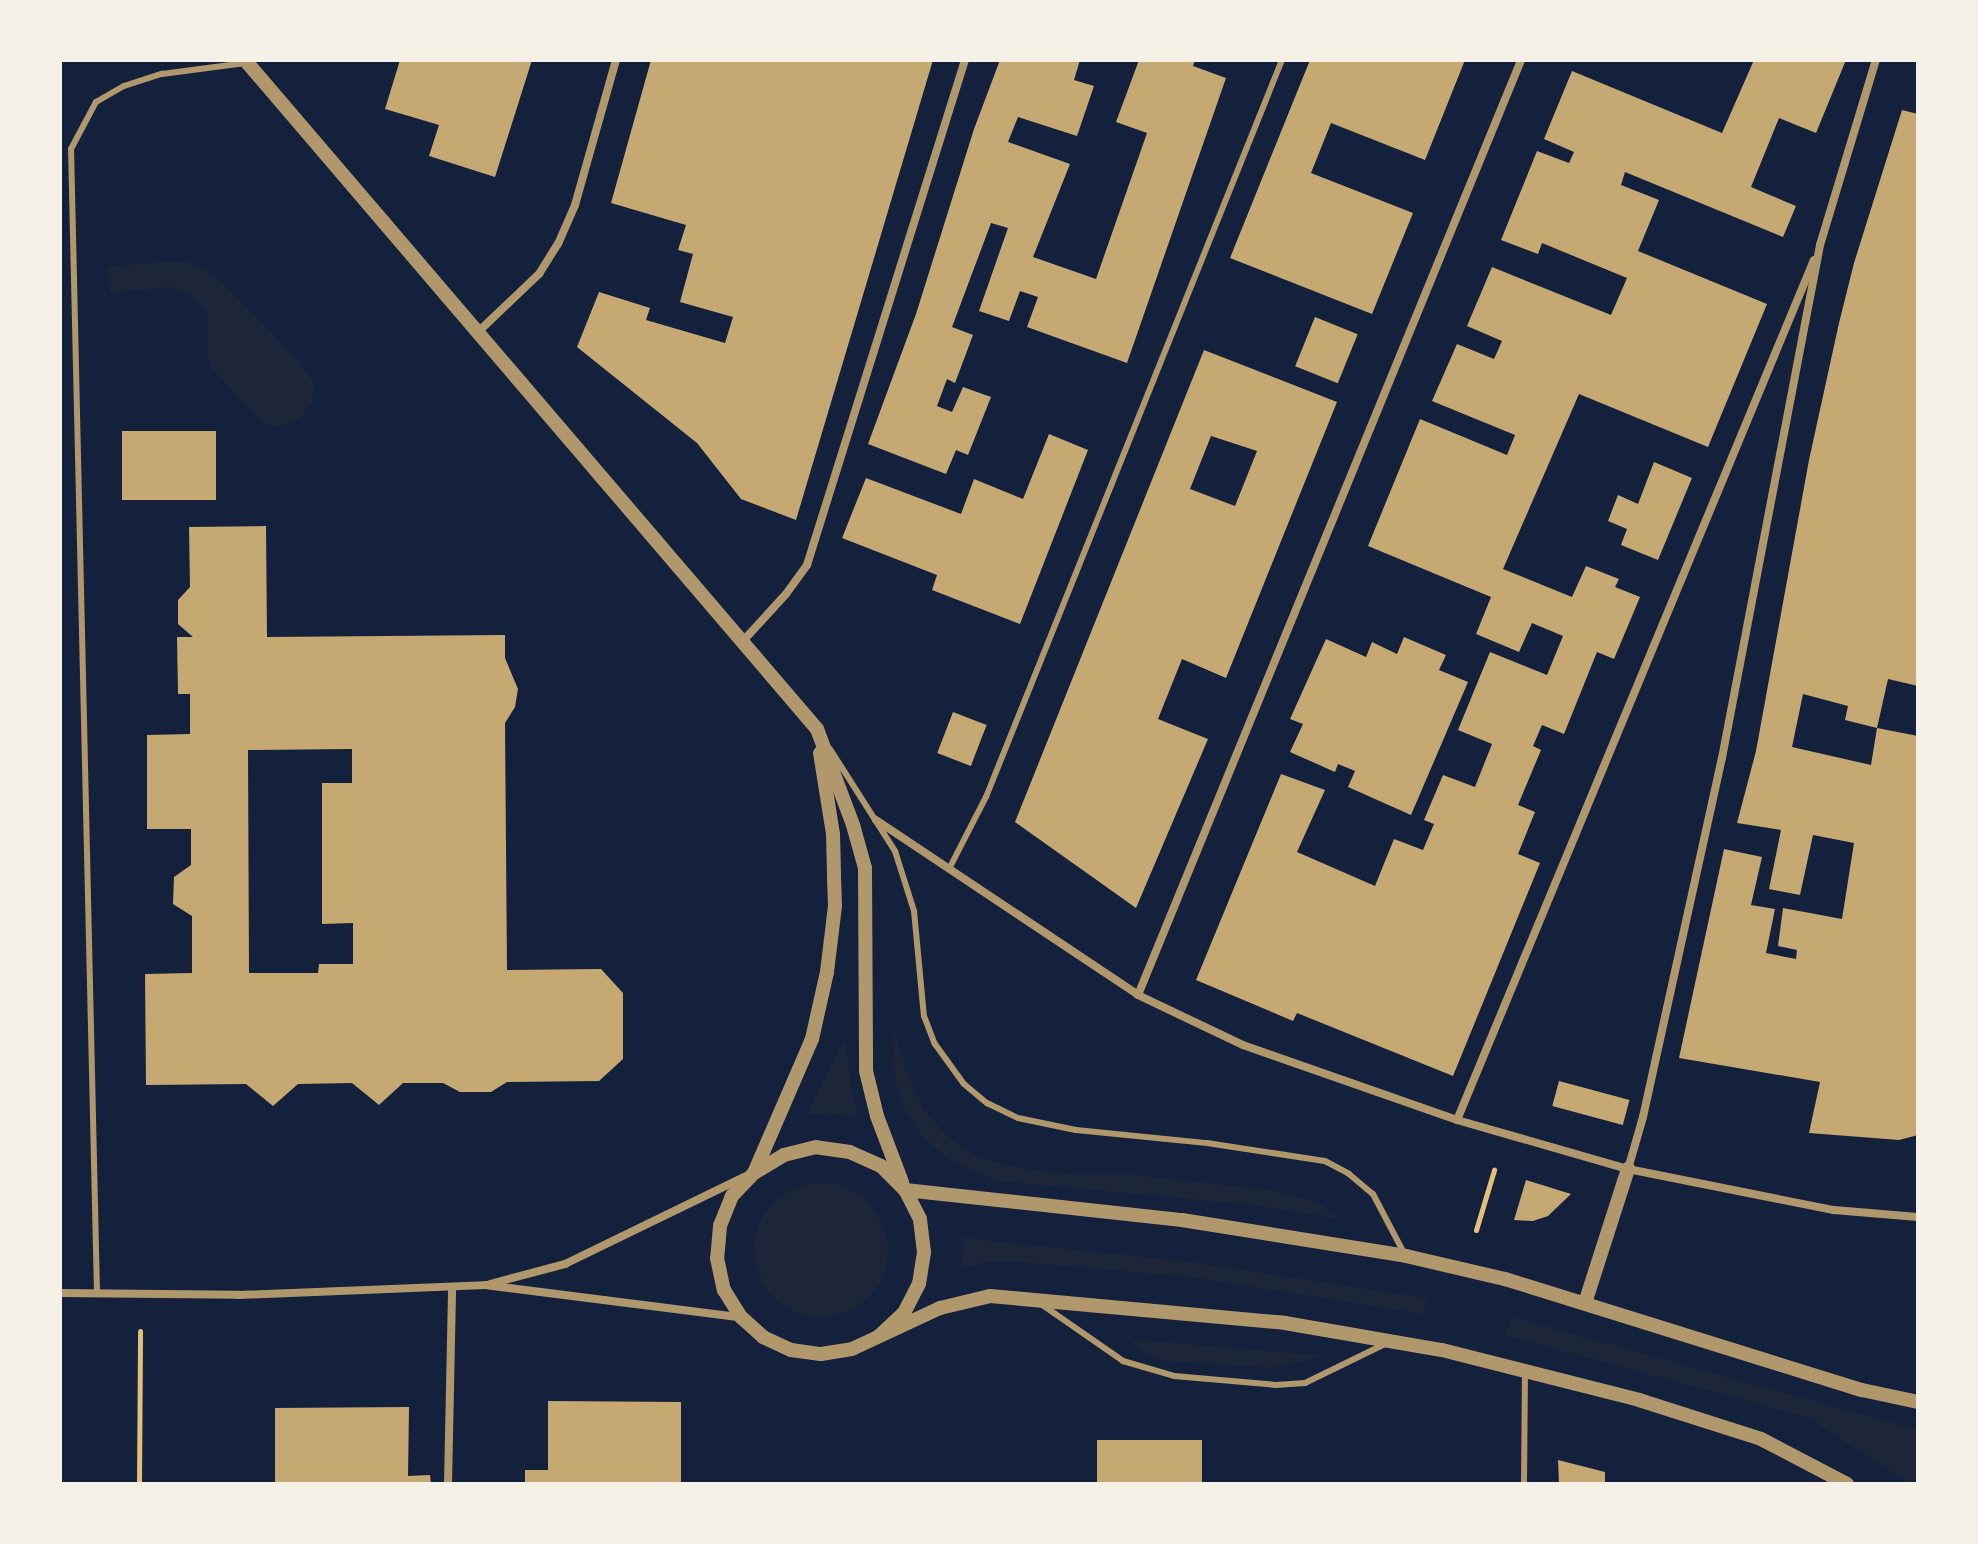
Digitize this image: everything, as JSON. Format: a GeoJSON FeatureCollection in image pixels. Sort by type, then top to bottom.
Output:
{"type":"FeatureCollection","features":[{"type":"Feature","properties":{"kind":"street"},"geometry":{"type":"LineString","coordinates":[[476,334],[539,274],[558,244],[575,205],[616,60]]}},
{"type":"Feature","properties":{"kind":"street"},"geometry":{"type":"LineString","coordinates":[[743,641],[786,594],[807,565],[965,60]]}},
{"type":"Feature","properties":{"kind":"street"},"geometry":{"type":"LineString","coordinates":[[1138,995],[1521,60]]}},
{"type":"Feature","properties":{"kind":"street"},"geometry":{"type":"LineString","coordinates":[[1457,1120],[1820,245],[1876,60]]}},
{"type":"Feature","properties":{"kind":"street"},"geometry":{"type":"LineString","coordinates":[[247,61],[476,334],[817,729],[853,825],[865,868],[866,1071],[877,1116],[905,1190],[920,1219],[924,1252],[919,1284],[904,1313],[879,1336]]}},
{"type":"Feature","properties":{"kind":"street"},"geometry":{"type":"LineString","coordinates":[[1585,1303],[1643,1117],[1725,748],[1820,245]]}},
{"type":"Feature","properties":{"kind":"street"},"geometry":{"type":"LineString","coordinates":[[817,729],[833,834],[835,906],[827,972],[812,1039],[754,1173],[732,1196],[720,1226],[717,1258],[724,1290],[741,1317],[763,1337],[791,1350],[821,1354],[852,1349],[940,1308],[990,1296],[1285,1323],[1392,1341],[1526,1370],[1639,1400],[1761,1439],[1847,1484]]}},
{"type":"Feature","properties":{"kind":"street"},"geometry":{"type":"LineString","coordinates":[[876,820],[1138,995],[1243,1045],[1457,1120],[1628,1169],[1834,1210],[1918,1217]]}},
{"type":"Feature","properties":{"kind":"street"},"geometry":{"type":"LineString","coordinates":[[485,1285],[565,1264],[754,1173],[784,1155],[816,1147],[850,1152],[881,1166],[905,1190],[1182,1220],[1406,1256],[1585,1303],[1862,1390],[1918,1402]]}},
{"type":"Feature","properties":{"kind":"street"},"geometry":{"type":"LineString","coordinates":[[60,1293],[239,1295],[485,1285],[741,1317]]}},
{"type":"Feature","properties":{"kind":"street"},"geometry":{"type":"LineString","coordinates":[[448,1484],[452,1287]]}},
{"type":"Feature","properties":{"kind":"lane"},"geometry":{"type":"LineString","coordinates":[[950,867],[986,797],[1282,60]]}},
{"type":"Feature","properties":{"kind":"lane"},"geometry":{"type":"LineString","coordinates":[[97,1293],[71,149],[96,102],[124,86],[162,74],[247,61]]}},
{"type":"Feature","properties":{"kind":"lane"},"geometry":{"type":"LineString","coordinates":[[817,729],[895,851],[911,900],[924,1016],[935,1044],[964,1084],[987,1103],[1018,1118],[1076,1130],[1207,1143],[1325,1161],[1349,1174],[1373,1194],[1406,1256]]}},
{"type":"Feature","properties":{"kind":"lane"},"geometry":{"type":"LineString","coordinates":[[1035,1300],[1123,1361],[1174,1376],[1276,1385],[1305,1383],[1392,1341]]}},
{"type":"Feature","properties":{"kind":"lane"},"geometry":{"type":"LineString","coordinates":[[1524,1484],[1526,1370]]}},
{"type":"Feature","properties":{"kind":"path"},"geometry":{"type":"LineString","coordinates":[[139,1484],[140,1294]]}},
{"type":"Feature","properties":{"kind":"shaded area"},"geometry":{"type":"Polygon","coordinates":[[[181,261],[203,267],[224,284],[302,365],[314,385],[312,402],[299,419],[281,427],[263,423],[214,372],[208,357],[207,313],[190,294],[168,287],[110,293],[107,266],[181,261]]]}},
{"type":"Feature","properties":{"kind":"shaded area"},"geometry":{"type":"Polygon","coordinates":[[[892,1021],[906,1070],[923,1109],[945,1134],[975,1156],[1019,1168],[1076,1175],[1135,1175],[1277,1191],[1318,1203],[1341,1219],[1254,1205],[997,1181],[956,1164],[925,1140],[906,1112],[893,1072],[892,1021]]]}},
{"type":"Feature","properties":{"kind":"shaded area"},"geometry":{"type":"Polygon","coordinates":[[[844,1040],[857,1118],[830,1113],[806,1115],[844,1040]]]}},
{"type":"Feature","properties":{"kind":"shaded area"},"geometry":{"type":"Polygon","coordinates":[[[821,1183],[847,1188],[868,1203],[883,1224],[888,1250],[883,1276],[868,1297],[847,1312],[821,1317],[795,1312],[774,1297],[759,1276],[754,1250],[759,1224],[774,1203],[795,1188],[821,1183]]]}},
{"type":"Feature","properties":{"kind":"shaded area"},"geometry":{"type":"Polygon","coordinates":[[[963,1238],[1190,1262],[1427,1298],[1423,1314],[1191,1277],[1019,1262],[989,1262],[962,1268],[963,1238]]]}},
{"type":"Feature","properties":{"kind":"shaded area"},"geometry":{"type":"Polygon","coordinates":[[[1512,1317],[1918,1430],[1918,1484],[1910,1484],[1809,1418],[1504,1335],[1512,1317]]]}},
{"type":"Feature","properties":{"kind":"shaded area"},"geometry":{"type":"Polygon","coordinates":[[[1130,1339],[1325,1356],[1272,1368],[1165,1361],[1144,1354],[1130,1339]]]}},
{"type":"Feature","properties":{"kind":"building"},"geometry":{"type":"Polygon","coordinates":[[[400,60],[532,60],[495,177],[429,156],[439,125],[385,109],[400,60]]]}},
{"type":"Feature","properties":{"kind":"building"},"geometry":{"type":"Polygon","coordinates":[[[651,60],[933,60],[796,520],[741,499],[697,443],[577,347],[599,292],[650,308],[646,320],[725,343],[733,317],[680,302],[693,254],[678,250],[686,225],[611,203],[651,60]]]}},
{"type":"Feature","properties":{"kind":"building"},"geometry":{"type":"Polygon","coordinates":[[[1000,60],[1080,60],[1074,80],[1094,86],[1077,136],[1018,117],[1008,142],[1070,164],[1033,257],[1096,279],[1147,133],[1116,122],[1139,60],[1195,60],[1193,66],[1226,78],[1127,363],[1027,327],[1038,297],[1020,291],[1009,321],[979,311],[1008,228],[991,223],[952,327],[973,335],[955,383],[947,379],[937,406],[952,412],[963,387],[991,397],[968,455],[956,450],[946,474],[868,444],[916,314],[974,129],[1000,60]]]}},
{"type":"Feature","properties":{"kind":"building"},"geometry":{"type":"Polygon","coordinates":[[[1310,60],[1465,60],[1425,160],[1331,123],[1311,173],[1413,213],[1372,314],[1230,258],[1310,60]]]}},
{"type":"Feature","properties":{"kind":"building"},"geometry":{"type":"Polygon","coordinates":[[[1754,60],[1846,60],[1816,133],[1779,118],[1751,187],[1796,206],[1783,237],[1625,172],[1621,185],[1659,200],[1638,251],[1767,304],[1708,447],[1579,394],[1503,569],[1572,597],[1586,566],[1619,579],[1615,587],[1640,597],[1614,659],[1597,652],[1564,734],[1542,725],[1533,746],[1541,750],[1518,805],[1535,812],[1518,854],[1540,863],[1453,1076],[1297,1013],[1293,1021],[1196,980],[1281,774],[1325,790],[1297,852],[1375,886],[1394,839],[1423,850],[1434,824],[1424,820],[1443,775],[1475,787],[1492,744],[1458,730],[1490,652],[1547,675],[1563,636],[1532,623],[1519,652],[1476,634],[1491,597],[1368,546],[1420,419],[1507,455],[1515,435],[1432,401],[1457,344],[1494,359],[1502,341],[1467,326],[1492,267],[1611,315],[1627,278],[1542,243],[1538,254],[1501,240],[1537,151],[1569,163],[1574,152],[1544,139],[1572,71],[1722,133],[1754,60]]]}},
{"type":"Feature","properties":{"kind":"building"},"geometry":{"type":"Polygon","coordinates":[[[1902,110],[1918,114],[1918,686],[1888,679],[1877,728],[1918,736],[1918,1135],[1899,1140],[1809,1133],[1820,1082],[1679,1058],[1724,849],[1762,857],[1751,905],[1775,909],[1766,953],[1796,959],[1797,950],[1778,946],[1783,908],[1842,919],[1854,843],[1813,835],[1800,895],[1769,889],[1781,830],[1737,823],[1756,751],[1809,460],[1839,323],[1854,263],[1902,110]],[[1803,694],[1792,747],[1871,765],[1877,728],[1845,720],[1848,706],[1803,694]]]}},
{"type":"Feature","properties":{"kind":"building"},"geometry":{"type":"Polygon","coordinates":[[[1315,317],[1358,334],[1338,383],[1295,366],[1315,317]]]}},
{"type":"Feature","properties":{"kind":"building"},"geometry":{"type":"Polygon","coordinates":[[[1204,350],[1337,402],[1226,678],[1182,659],[1158,719],[1208,739],[1136,908],[1015,822],[1204,350]],[[1211,436],[1190,489],[1235,506],[1257,451],[1211,436]]]}},
{"type":"Feature","properties":{"kind":"building"},"geometry":{"type":"Polygon","coordinates":[[[122,431],[216,431],[216,500],[122,500],[122,431]]]}},
{"type":"Feature","properties":{"kind":"building"},"geometry":{"type":"Polygon","coordinates":[[[1049,434],[1088,450],[1020,624],[932,590],[937,575],[842,538],[866,478],[961,514],[974,479],[1023,499],[1049,434]]]}},
{"type":"Feature","properties":{"kind":"building"},"geometry":{"type":"Polygon","coordinates":[[[1654,462],[1692,478],[1658,560],[1621,545],[1627,529],[1608,521],[1618,495],[1638,504],[1654,462]]]}},
{"type":"Feature","properties":{"kind":"building"},"geometry":{"type":"Polygon","coordinates":[[[266,526],[267,637],[505,635],[505,658],[518,689],[515,707],[505,723],[507,970],[601,969],[623,993],[623,1059],[599,1081],[507,1082],[491,1092],[460,1092],[443,1083],[403,1083],[379,1105],[352,1083],[298,1084],[273,1106],[246,1084],[146,1085],[145,974],[192,973],[192,916],[173,904],[174,877],[191,865],[191,829],[147,829],[147,735],[190,734],[190,694],[178,694],[177,637],[193,637],[178,624],[178,600],[190,587],[189,527],[266,526]],[[352,749],[248,750],[249,973],[318,973],[319,964],[353,964],[353,923],[322,924],[322,783],[352,783],[352,749]]]}},
{"type":"Feature","properties":{"kind":"building"},"geometry":{"type":"Polygon","coordinates":[[[1404,637],[1446,655],[1439,670],[1468,682],[1411,815],[1348,787],[1355,771],[1338,764],[1335,772],[1290,752],[1303,724],[1290,719],[1326,639],[1366,657],[1372,642],[1397,654],[1404,637]]]}},
{"type":"Feature","properties":{"kind":"building"},"geometry":{"type":"Polygon","coordinates":[[[953,712],[987,725],[971,766],[937,753],[953,712]]]}},
{"type":"Feature","properties":{"kind":"building"},"geometry":{"type":"Polygon","coordinates":[[[1559,1081],[1630,1100],[1623,1125],[1552,1106],[1559,1081]]]}},
{"type":"Feature","properties":{"kind":"building"},"geometry":{"type":"Polygon","coordinates":[[[1526,1180],[1571,1194],[1548,1216],[1533,1221],[1514,1220],[1526,1180]]]}},
{"type":"Feature","properties":{"kind":"building"},"geometry":{"type":"Polygon","coordinates":[[[548,1401],[681,1402],[681,1484],[525,1484],[525,1470],[548,1470],[548,1401]]]}},
{"type":"Feature","properties":{"kind":"building"},"geometry":{"type":"Polygon","coordinates":[[[409,1407],[408,1476],[430,1475],[431,1484],[275,1484],[275,1408],[409,1407]]]}},
{"type":"Feature","properties":{"kind":"building"},"geometry":{"type":"Polygon","coordinates":[[[1097,1440],[1202,1440],[1202,1484],[1097,1484],[1097,1440]]]}},
{"type":"Feature","properties":{"kind":"building"},"geometry":{"type":"Polygon","coordinates":[[[1558,1460],[1605,1472],[1605,1484],[1559,1484],[1558,1460]]]}}]}
